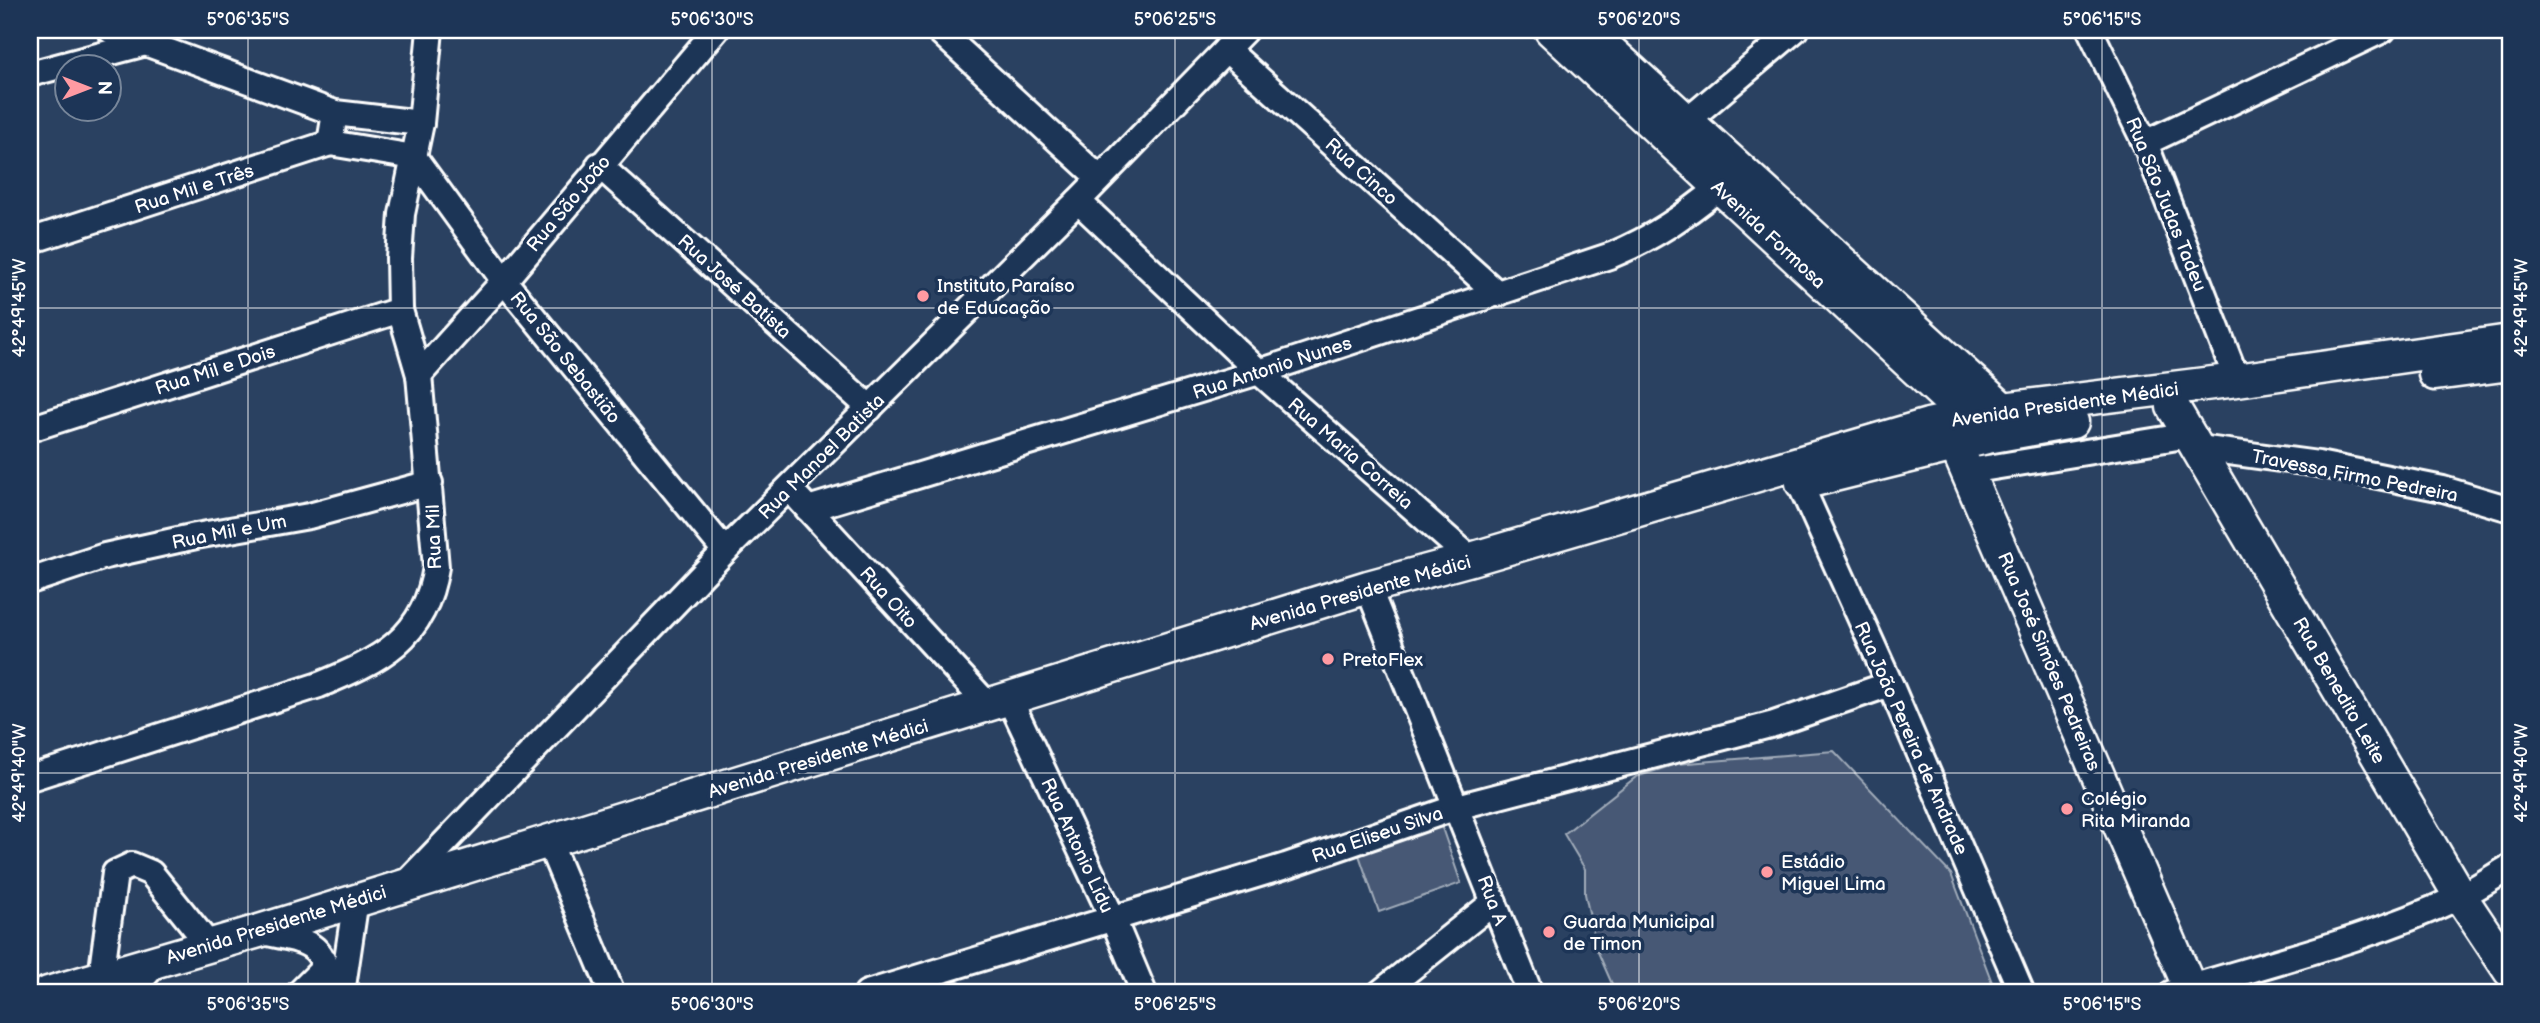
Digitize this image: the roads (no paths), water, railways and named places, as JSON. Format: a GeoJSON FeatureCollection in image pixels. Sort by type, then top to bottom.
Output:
{"type":"FeatureCollection","features":[{"type":"Feature","properties":{"kind":"main road","name":"Avenida Formosa"},"geometry":{"type":"LineString","coordinates":[[1551,30],[1632,88],[1688,120],[2014,419]]}},
{"type":"Feature","properties":{"kind":"main road","name":"Avenida Formosa"},"geometry":{"type":"LineString","coordinates":[[1587,30],[1632,88],[1719,188],[1976,426]]}},
{"type":"Feature","properties":{"kind":"main road","name":"Avenida Presidente Médici"},"geometry":{"type":"LineString","coordinates":[[48,993],[549,842],[1368,587],[1588,525],[1976,426],[2237,380],[2510,341]]}},
{"type":"Feature","properties":{"kind":"main road","name":"Avenida Presidente Médici"},"geometry":{"type":"LineString","coordinates":[[2014,419],[2173,407],[2510,364]]}},
{"type":"Feature","properties":{"kind":"main road","name":"Rua Benedito Leite"},"geometry":{"type":"LineString","coordinates":[[2173,407],[2460,896],[2510,971]]}},
{"type":"Feature","properties":{"kind":"main road","name":"Avenida Presidente Médici"},"geometry":{"type":"LineString","coordinates":[[1588,525],[1800,484],[1963,459],[1976,426]]}},
{"type":"Feature","properties":{"kind":"main road","name":"Rua José Simões Pedreiras"},"geometry":{"type":"LineString","coordinates":[[1963,459],[2184,991]]}},
{"type":"Feature","properties":{"kind":"street"},"geometry":{"type":"LineString","coordinates":[[110,30],[335,113],[421,123]]}},
{"type":"Feature","properties":{"kind":"street","name":"Rua Mil"},"geometry":{"type":"LineString","coordinates":[[30,778],[319,685],[354,671],[403,639],[422,616],[433,590],[436,568],[419,375],[400,310],[399,258],[402,214],[421,123],[430,30]]}},
{"type":"Feature","properties":{"kind":"street","name":"Rua São João"},"geometry":{"type":"LineString","coordinates":[[419,375],[504,281],[599,165],[716,30]]}},
{"type":"Feature","properties":{"kind":"street"},"geometry":{"type":"LineString","coordinates":[[938,30],[1099,178]]}},
{"type":"Feature","properties":{"kind":"street","name":"Rua Manoel Batista"},"geometry":{"type":"LineString","coordinates":[[402,887],[725,551],[1078,201],[1245,30]]}},
{"type":"Feature","properties":{"kind":"street"},"geometry":{"type":"LineString","coordinates":[[1688,120],[1795,30]]}},
{"type":"Feature","properties":{"kind":"street","name":"Rua São Judas Tadeu"},"geometry":{"type":"LineString","coordinates":[[2090,30],[2145,144],[2237,380]]}},
{"type":"Feature","properties":{"kind":"street"},"geometry":{"type":"LineString","coordinates":[[2145,144],[2383,30]]}},
{"type":"Feature","properties":{"kind":"street"},"geometry":{"type":"LineString","coordinates":[[30,74],[146,43]]}},
{"type":"Feature","properties":{"kind":"street","name":"Rua Cinco"},"geometry":{"type":"LineString","coordinates":[[1226,49],[1498,294]]}},
{"type":"Feature","properties":{"kind":"street"},"geometry":{"type":"LineString","coordinates":[[335,113],[330,143],[414,157]]}},
{"type":"Feature","properties":{"kind":"street","name":"Rua Mil e Três"},"geometry":{"type":"LineString","coordinates":[[30,241],[330,143]]}},
{"type":"Feature","properties":{"kind":"street","name":"Rua São Sebastião"},"geometry":{"type":"LineString","coordinates":[[414,157],[504,281],[725,551]]}},
{"type":"Feature","properties":{"kind":"street","name":"Rua José Batista"},"geometry":{"type":"LineString","coordinates":[[599,165],[870,408]]}},
{"type":"Feature","properties":{"kind":"street","name":"Rua Antonio Nunes"},"geometry":{"type":"LineString","coordinates":[[808,509],[1259,372],[1612,255],[1649,239],[1719,188]]}},
{"type":"Feature","properties":{"kind":"street","name":"Rua Maria Correia"},"geometry":{"type":"LineString","coordinates":[[1078,201],[1259,372],[1471,559]]}},
{"type":"Feature","properties":{"kind":"street","name":"Rua Mil e Dois"},"geometry":{"type":"LineString","coordinates":[[30,429],[400,310]]}},
{"type":"Feature","properties":{"kind":"street","name":"Travessa Firmo Pedreira"},"geometry":{"type":"LineString","coordinates":[[1963,459],[2194,441],[2443,489],[2510,509]]}},
{"type":"Feature","properties":{"kind":"street","name":"Rua Mil e Um"},"geometry":{"type":"LineString","coordinates":[[30,582],[105,556],[196,536],[309,516],[430,483]]}},
{"type":"Feature","properties":{"kind":"street","name":"Rua João Pereira de Andrade"},"geometry":{"type":"LineString","coordinates":[[1800,484],[1890,684],[2022,993]]}},
{"type":"Feature","properties":{"kind":"street","name":"Rua Oito"},"geometry":{"type":"LineString","coordinates":[[789,490],[998,702]]}},
{"type":"Feature","properties":{"kind":"street"},"geometry":{"type":"LineString","coordinates":[[1368,587],[1457,807]]}},
{"type":"Feature","properties":{"kind":"street","name":"Rua Eliseu Silva"},"geometry":{"type":"LineString","coordinates":[[867,993],[1286,866],[1457,807],[1774,724],[1890,684]]}},
{"type":"Feature","properties":{"kind":"street","name":"Rua Antonio Lidu"},"geometry":{"type":"LineString","coordinates":[[998,702],[1113,919],[1144,993]]}},
{"type":"Feature","properties":{"kind":"street","name":"Rua A"},"geometry":{"type":"LineString","coordinates":[[1457,807],[1530,993]]}},
{"type":"Feature","properties":{"kind":"street"},"geometry":{"type":"LineString","coordinates":[[549,842],[612,993]]}},
{"type":"Feature","properties":{"kind":"street"},"geometry":{"type":"LineString","coordinates":[[101,977],[115,873],[132,865],[151,873],[209,945]]}},
{"type":"Feature","properties":{"kind":"street"},"geometry":{"type":"LineString","coordinates":[[2184,991],[2391,925],[2460,896],[2510,867]]}},
{"type":"Feature","properties":{"kind":"street"},"geometry":{"type":"LineString","coordinates":[[342,993],[356,900]]}},
{"type":"Feature","properties":{"kind":"street"},"geometry":{"type":"LineString","coordinates":[[1380,993],[1494,902]]}},
{"type":"Feature","properties":{"kind":"street"},"geometry":{"type":"LineString","coordinates":[[259,931],[313,946],[320,954],[325,967],[329,993]]}},
{"type":"Feature","properties":{"kind":"street"},"geometry":{"type":"LineString","coordinates":[[129,993],[159,960]]}},
{"type":"Feature","properties":{"kind":"street"},"geometry":{"type":"LineString","coordinates":[[299,993],[325,967]]}},
{"type":"Feature","properties":{"kind":"place","name":"Instituto Paraíso de Educação"},"geometry":{"type":"Point","coordinates":[923,296]}},
{"type":"Feature","properties":{"kind":"place","name":"PretoFlex"},"geometry":{"type":"Point","coordinates":[1328,659]}},
{"type":"Feature","properties":{"kind":"place","name":"Colégio Rita Miranda"},"geometry":{"type":"Point","coordinates":[2067,809]}},
{"type":"Feature","properties":{"kind":"place","name":"Estádio Miguel Lima"},"geometry":{"type":"Point","coordinates":[1767,872]}},
{"type":"Feature","properties":{"kind":"place","name":"Guarda Municipal de Timon"},"geometry":{"type":"Point","coordinates":[1549,932]}}]}
